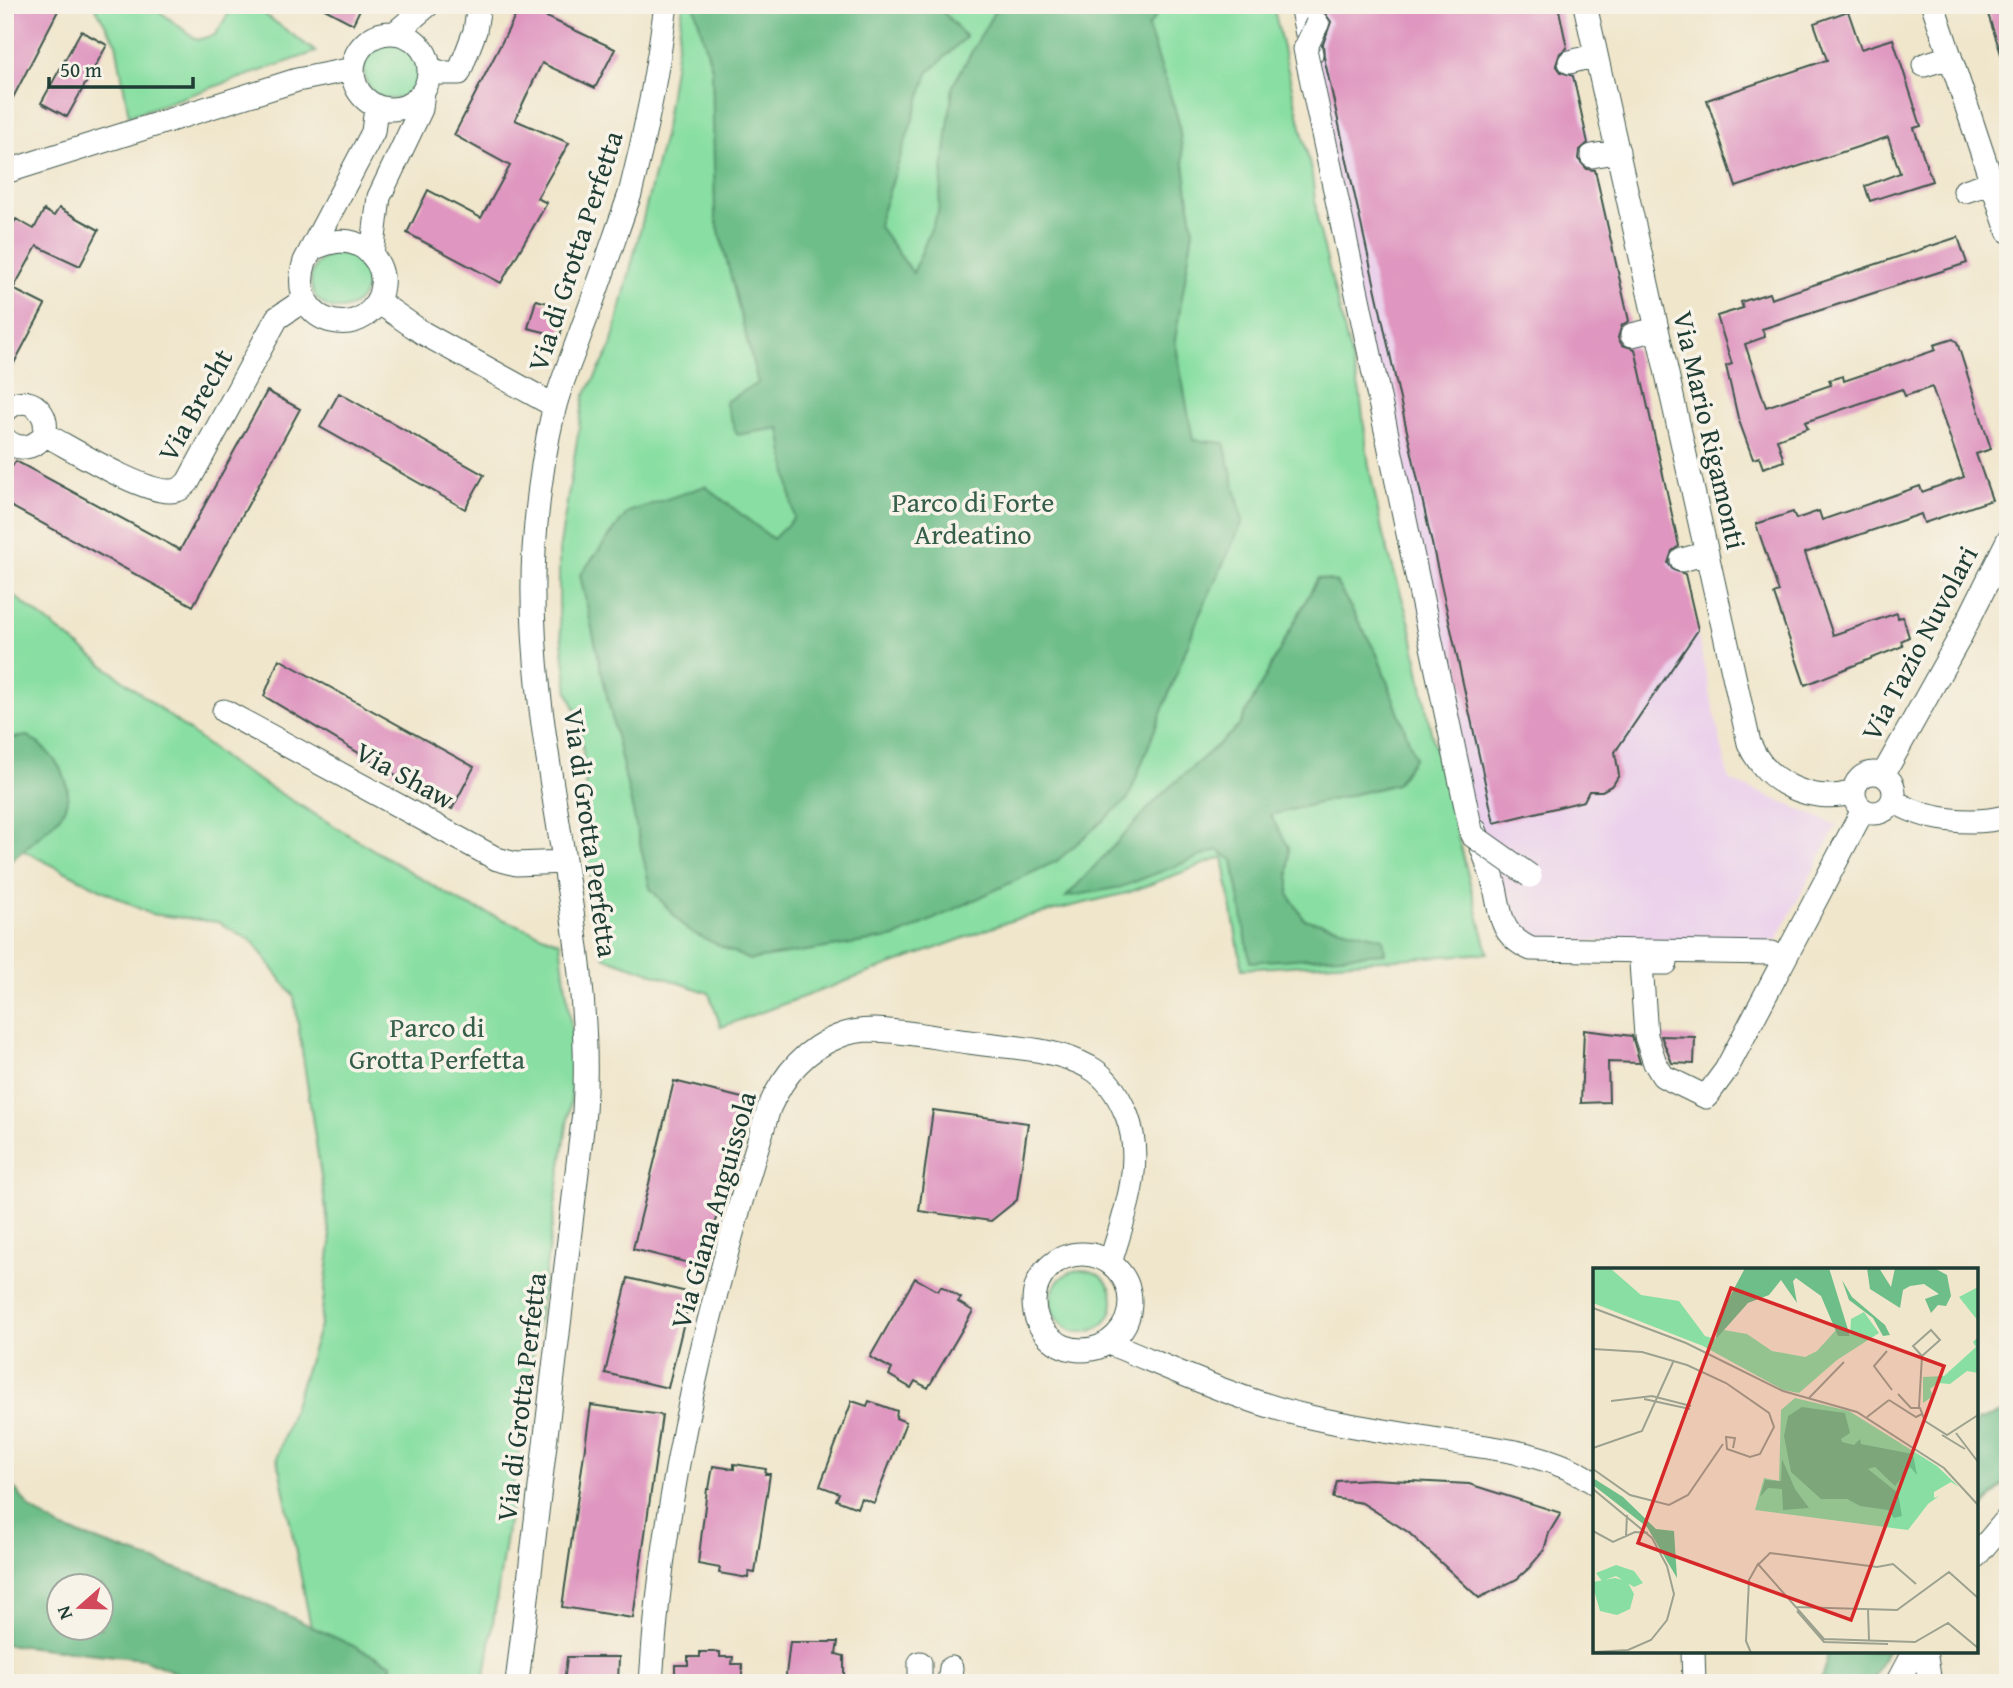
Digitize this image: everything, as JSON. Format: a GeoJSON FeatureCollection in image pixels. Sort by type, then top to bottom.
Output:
{"type":"FeatureCollection","features":[{"type":"Feature","properties":{"kind":"street"},"geometry":{"type":"LineString","coordinates":[[424,92],[407,107],[396,110],[376,107],[358,90],[353,69],[356,57],[372,38],[395,33],[428,5]]}},
{"type":"Feature","properties":{"kind":"street"},"geometry":{"type":"LineString","coordinates":[[430,68],[441,73],[459,73],[475,31],[479,5]]}},
{"type":"Feature","properties":{"kind":"street","name":"Via di Grotta Perfetta"},"geometry":{"type":"LineString","coordinates":[[517,1683],[586,1081],[585,1016],[538,675],[533,603],[539,489],[555,405],[630,194],[652,100],[666,5]]}},
{"type":"Feature","properties":{"kind":"street"},"geometry":{"type":"LineString","coordinates":[[1301,5],[1471,820],[1493,879],[1500,918],[1516,943],[1531,949],[1776,960]]}},
{"type":"Feature","properties":{"kind":"street","name":"Via Mario Rigamonti"},"geometry":{"type":"LineString","coordinates":[[1585,5],[1749,743],[1756,760],[1791,787],[1859,801]]}},
{"type":"Feature","properties":{"kind":"street"},"geometry":{"type":"LineString","coordinates":[[1933,5],[1950,57],[2000,180],[2008,231]]}},
{"type":"Feature","properties":{"kind":"street"},"geometry":{"type":"LineString","coordinates":[[1318,24],[1306,49],[1472,835],[1530,876]]}},
{"type":"Feature","properties":{"kind":"street"},"geometry":{"type":"LineString","coordinates":[[376,107],[373,132],[300,277],[304,300],[321,318],[336,323],[353,321],[366,315],[377,301],[383,282],[373,254],[379,197],[421,109],[430,68],[427,58],[415,41],[395,33]]}},
{"type":"Feature","properties":{"kind":"street"},"geometry":{"type":"LineString","coordinates":[[1570,62],[1596,55]]}},
{"type":"Feature","properties":{"kind":"street"},"geometry":{"type":"LineString","coordinates":[[1924,65],[1950,57]]}},
{"type":"Feature","properties":{"kind":"street"},"geometry":{"type":"LineString","coordinates":[[5,172],[297,80],[353,69]]}},
{"type":"Feature","properties":{"kind":"street"},"geometry":{"type":"LineString","coordinates":[[1592,156],[1618,150]]}},
{"type":"Feature","properties":{"kind":"street"},"geometry":{"type":"LineString","coordinates":[[1965,191],[2000,180]]}},
{"type":"Feature","properties":{"kind":"street"},"geometry":{"type":"LineString","coordinates":[[313,250],[338,240],[358,244],[373,254]]}},
{"type":"Feature","properties":{"kind":"street","name":"Via Brecht"},"geometry":{"type":"LineString","coordinates":[[44,434],[135,482],[166,492],[180,490],[188,481],[277,318],[304,300]]}},
{"type":"Feature","properties":{"kind":"street"},"geometry":{"type":"LineString","coordinates":[[377,301],[423,333],[555,405]]}},
{"type":"Feature","properties":{"kind":"street"},"geometry":{"type":"LineString","coordinates":[[1632,335],[1657,329]]}},
{"type":"Feature","properties":{"kind":"street"},"geometry":{"type":"LineString","coordinates":[[5,411],[23,402],[37,407],[45,419],[44,434],[40,440],[26,447],[12,444],[5,439]]}},
{"type":"Feature","properties":{"kind":"street","name":"Via Tazio Nuvolari"},"geometry":{"type":"LineString","coordinates":[[1883,775],[1959,639],[2008,540]]}},
{"type":"Feature","properties":{"kind":"street"},"geometry":{"type":"LineString","coordinates":[[1682,560],[1707,553]]}},
{"type":"Feature","properties":{"kind":"street","name":"Via Shaw"},"geometry":{"type":"LineString","coordinates":[[224,710],[497,859],[516,864],[564,862]]}},
{"type":"Feature","properties":{"kind":"street"},"geometry":{"type":"LineString","coordinates":[[1776,960],[1641,963],[1646,1036],[1663,1076],[1706,1097],[1726,1070],[1776,960],[1859,801],[1861,778],[1868,774],[1883,775],[1893,785],[1894,800],[1884,811],[1877,813],[1859,801]]}},
{"type":"Feature","properties":{"kind":"street"},"geometry":{"type":"LineString","coordinates":[[1894,800],[1918,812],[1947,818],[1984,821],[2008,816]]}},
{"type":"Feature","properties":{"kind":"street","name":"Via Giana Anguissola"},"geometry":{"type":"LineString","coordinates":[[651,1683],[670,1505],[696,1381],[761,1130],[780,1085],[804,1056],[838,1036],[873,1030],[1040,1051],[1065,1057],[1096,1071],[1110,1085],[1123,1107],[1133,1150],[1126,1210],[1110,1263]]}},
{"type":"Feature","properties":{"kind":"street"},"geometry":{"type":"LineString","coordinates":[[1077,1254],[1089,1254],[1110,1263],[1125,1280],[1131,1303],[1125,1325],[1109,1343],[1087,1350],[1064,1348],[1054,1342],[1039,1324],[1033,1301],[1039,1279],[1055,1261],[1077,1254]]}},
{"type":"Feature","properties":{"kind":"street"},"geometry":{"type":"LineString","coordinates":[[1109,1343],[1232,1394],[1292,1413],[1348,1426],[1520,1452],[1552,1462],[1593,1482]]}},
{"type":"Feature","properties":{"kind":"street"},"geometry":{"type":"LineString","coordinates":[[1978,1554],[2008,1518]]}},
{"type":"Feature","properties":{"kind":"street"},"geometry":{"type":"LineString","coordinates":[[1693,1653],[1695,1683]]}},
{"type":"Feature","properties":{"kind":"street"},"geometry":{"type":"LineString","coordinates":[[1897,1683],[1913,1653]]}},
{"type":"Feature","properties":{"kind":"street"},"geometry":{"type":"LineString","coordinates":[[1926,1653],[1930,1683]]}},
{"type":"Feature","properties":{"kind":"shaded area"},"geometry":{"type":"Polygon","coordinates":[[[1291,5],[1560,5],[1729,780],[1837,825],[1776,941],[1533,941],[1520,936],[1468,839],[1291,5]]]}},
{"type":"Feature","properties":{"kind":"green space"},"geometry":{"type":"Polygon","coordinates":[[[94,5],[151,5],[197,40],[215,35],[234,5],[252,5],[316,52],[129,116],[116,43],[94,5]]]}},
{"type":"Feature","properties":{"kind":"green space","name":"Parco di Forte Ardeatino"},"geometry":{"type":"Polygon","coordinates":[[[683,5],[1273,5],[1312,175],[1318,224],[1360,393],[1369,466],[1383,535],[1410,624],[1431,732],[1488,953],[1242,969],[1223,857],[1127,893],[1013,920],[721,1027],[709,993],[604,957],[581,819],[586,779],[579,718],[568,692],[559,616],[559,551],[584,397],[610,350],[664,135],[683,5]]]}},
{"type":"Feature","properties":{"kind":"green space","name":"Parco di Forte Ardeatino"},"geometry":{"type":"Polygon","coordinates":[[[694,5],[937,5],[966,37],[928,73],[878,225],[913,273],[938,212],[953,85],[998,5],[1164,5],[1148,27],[1178,119],[1193,231],[1175,340],[1193,440],[1224,443],[1243,521],[1199,616],[1128,799],[1057,861],[896,937],[749,960],[687,930],[650,888],[580,575],[628,512],[705,486],[773,539],[794,518],[780,428],[737,435],[725,402],[758,383],[715,215],[712,69],[694,5]]]}},
{"type":"Feature","properties":{"kind":"green space"},"geometry":{"type":"Polygon","coordinates":[[[386,43],[398,43],[408,47],[416,55],[420,71],[416,87],[408,95],[398,99],[386,99],[376,95],[368,87],[364,77],[364,65],[368,55],[376,47],[386,43]]]}},
{"type":"Feature","properties":{"kind":"green space"},"geometry":{"type":"Polygon","coordinates":[[[339,253],[350,255],[359,261],[365,270],[365,292],[359,301],[350,307],[339,309],[328,307],[319,301],[313,292],[311,281],[313,270],[319,261],[328,255],[339,253]]]}},
{"type":"Feature","properties":{"kind":"green space"},"geometry":{"type":"Polygon","coordinates":[[[1318,578],[1336,582],[1377,654],[1415,757],[1396,784],[1270,815],[1289,847],[1289,895],[1304,919],[1383,938],[1385,953],[1250,962],[1233,860],[1217,850],[1121,887],[1066,897],[1162,794],[1239,726],[1318,578]]]}},
{"type":"Feature","properties":{"kind":"green space","name":"Parco di Grotta Perfetta"},"geometry":{"type":"Polygon","coordinates":[[[5,589],[233,765],[462,903],[560,942],[576,1065],[484,1683],[393,1683],[392,1664],[311,1627],[277,1457],[320,1326],[331,1243],[294,997],[253,942],[218,922],[150,914],[22,850],[62,813],[5,739],[5,589]]]}},
{"type":"Feature","properties":{"kind":"green space"},"geometry":{"type":"Polygon","coordinates":[[[28,736],[46,750],[60,768],[68,790],[67,801],[62,813],[51,825],[5,866],[5,739],[28,736]]]}},
{"type":"Feature","properties":{"kind":"green space"},"geometry":{"type":"Polygon","coordinates":[[[1082,1270],[1094,1272],[1104,1279],[1111,1289],[1111,1313],[1104,1323],[1094,1330],[1082,1332],[1070,1330],[1060,1323],[1053,1313],[1051,1301],[1053,1289],[1060,1279],[1070,1272],[1082,1270]]]}},
{"type":"Feature","properties":{"kind":"green space"},"geometry":{"type":"Polygon","coordinates":[[[2008,1411],[2008,1480],[1978,1513],[1978,1420],[2008,1411]]]}},
{"type":"Feature","properties":{"kind":"green space"},"geometry":{"type":"Polygon","coordinates":[[[5,1476],[31,1509],[61,1528],[218,1583],[392,1664],[382,1683],[201,1683],[143,1659],[5,1644],[5,1476]]]}},
{"type":"Feature","properties":{"kind":"green space"},"geometry":{"type":"Polygon","coordinates":[[[1828,1653],[1886,1653],[1871,1683],[1820,1683],[1828,1653]]]}},
{"type":"Feature","properties":{"kind":"building"},"geometry":{"type":"Polygon","coordinates":[[[5,5],[61,5],[5,113],[5,5]]]}},
{"type":"Feature","properties":{"kind":"building"},"geometry":{"type":"Polygon","coordinates":[[[317,5],[362,5],[353,24],[317,5]]]}},
{"type":"Feature","properties":{"kind":"building"},"geometry":{"type":"Polygon","coordinates":[[[521,5],[615,49],[595,88],[542,63],[515,120],[569,143],[537,198],[547,203],[501,283],[407,233],[428,190],[481,218],[510,166],[454,135],[521,5]]]}},
{"type":"Feature","properties":{"kind":"building"},"geometry":{"type":"Polygon","coordinates":[[[1315,5],[1558,5],[1567,48],[1560,53],[1556,65],[1561,72],[1573,76],[1588,143],[1579,151],[1578,159],[1587,169],[1595,170],[1629,321],[1622,325],[1618,338],[1622,345],[1635,349],[1679,546],[1672,551],[1668,563],[1673,570],[1685,574],[1698,630],[1615,752],[1619,775],[1613,785],[1602,791],[1589,791],[1584,801],[1494,823],[1324,57],[1323,44],[1331,22],[1324,12],[1316,10],[1315,5]]]}},
{"type":"Feature","properties":{"kind":"building"},"geometry":{"type":"Polygon","coordinates":[[[1985,5],[2008,5],[2008,65],[2005,66],[1985,5]]]}},
{"type":"Feature","properties":{"kind":"building"},"geometry":{"type":"Polygon","coordinates":[[[1848,11],[1861,49],[1893,39],[1921,126],[1914,128],[1932,181],[1870,201],[1865,186],[1900,173],[1888,137],[1736,187],[1707,100],[1827,60],[1814,23],[1848,11]]]}},
{"type":"Feature","properties":{"kind":"building"},"geometry":{"type":"Polygon","coordinates":[[[81,31],[107,45],[67,117],[41,103],[81,31]]]}},
{"type":"Feature","properties":{"kind":"building"},"geometry":{"type":"Polygon","coordinates":[[[59,208],[99,230],[80,266],[37,246],[13,289],[45,305],[5,380],[5,238],[16,219],[34,229],[44,210],[54,216],[59,208]]]}},
{"type":"Feature","properties":{"kind":"building"},"geometry":{"type":"Polygon","coordinates":[[[1958,237],[1967,263],[1762,329],[1765,337],[1745,344],[1766,407],[1831,385],[1829,380],[1843,376],[1844,381],[1936,350],[1934,345],[1953,339],[1957,342],[1991,449],[1976,454],[1992,500],[1924,523],[1921,514],[1805,553],[1833,635],[1897,613],[1898,618],[1903,617],[1909,637],[1901,641],[1903,646],[1805,685],[1774,594],[1779,592],[1756,524],[1793,512],[1796,519],[1819,511],[1822,520],[1920,486],[1922,492],[1964,477],[1932,387],[1905,396],[1902,389],[1805,422],[1808,428],[1777,439],[1784,461],[1763,468],[1759,457],[1753,459],[1738,418],[1726,366],[1732,364],[1717,316],[1743,308],[1741,302],[1769,293],[1771,299],[1958,237]]]}},
{"type":"Feature","properties":{"kind":"building"},"geometry":{"type":"Polygon","coordinates":[[[536,300],[567,308],[560,336],[528,328],[536,300]]]}},
{"type":"Feature","properties":{"kind":"building"},"geometry":{"type":"Polygon","coordinates":[[[267,391],[300,409],[193,606],[5,503],[5,476],[16,461],[180,550],[267,391]]]}},
{"type":"Feature","properties":{"kind":"building"},"geometry":{"type":"Polygon","coordinates":[[[339,393],[484,475],[465,509],[320,427],[339,393]]]}},
{"type":"Feature","properties":{"kind":"building"},"geometry":{"type":"Polygon","coordinates":[[[279,659],[474,767],[452,809],[264,696],[279,659]]]}},
{"type":"Feature","properties":{"kind":"building"},"geometry":{"type":"Polygon","coordinates":[[[1584,1030],[1632,1036],[1640,1063],[1608,1062],[1609,1102],[1581,1103],[1584,1030]]]}},
{"type":"Feature","properties":{"kind":"building"},"geometry":{"type":"Polygon","coordinates":[[[1661,1036],[1695,1037],[1694,1064],[1672,1063],[1661,1036]]]}},
{"type":"Feature","properties":{"kind":"building"},"geometry":{"type":"Polygon","coordinates":[[[674,1081],[746,1099],[705,1267],[633,1249],[674,1081]]]}},
{"type":"Feature","properties":{"kind":"building"},"geometry":{"type":"Polygon","coordinates":[[[933,1110],[1028,1123],[1017,1200],[991,1221],[919,1211],[933,1110]]]}},
{"type":"Feature","properties":{"kind":"building"},"geometry":{"type":"Polygon","coordinates":[[[628,1278],[691,1293],[668,1388],[605,1373],[628,1278]]]}},
{"type":"Feature","properties":{"kind":"building"},"geometry":{"type":"Polygon","coordinates":[[[915,1278],[938,1291],[941,1286],[961,1298],[958,1302],[973,1311],[928,1388],[915,1381],[911,1388],[889,1375],[892,1369],[870,1357],[915,1278]]]}},
{"type":"Feature","properties":{"kind":"building"},"geometry":{"type":"Polygon","coordinates":[[[852,1401],[867,1406],[869,1401],[897,1411],[896,1418],[906,1422],[874,1503],[861,1498],[857,1508],[836,1500],[839,1493],[820,1486],[852,1401]]]}},
{"type":"Feature","properties":{"kind":"building"},"geometry":{"type":"Polygon","coordinates":[[[591,1405],[662,1415],[633,1618],[562,1607],[591,1405]]]}},
{"type":"Feature","properties":{"kind":"building"},"geometry":{"type":"Polygon","coordinates":[[[734,1464],[766,1469],[765,1474],[770,1474],[755,1573],[749,1572],[748,1578],[719,1573],[720,1568],[698,1564],[707,1489],[713,1466],[734,1469],[734,1464]]]}},
{"type":"Feature","properties":{"kind":"building"},"geometry":{"type":"Polygon","coordinates":[[[1371,1479],[1469,1484],[1561,1513],[1549,1533],[1544,1550],[1529,1568],[1517,1579],[1479,1598],[1408,1532],[1362,1503],[1333,1498],[1337,1481],[1371,1479]]]}},
{"type":"Feature","properties":{"kind":"building"},"geometry":{"type":"Polygon","coordinates":[[[790,1642],[838,1642],[836,1654],[844,1656],[844,1683],[785,1683],[790,1642]]]}},
{"type":"Feature","properties":{"kind":"building"},"geometry":{"type":"Polygon","coordinates":[[[700,1652],[720,1652],[720,1657],[733,1657],[732,1664],[742,1664],[742,1683],[675,1683],[675,1665],[688,1665],[688,1657],[700,1657],[700,1652]]]}},
{"type":"Feature","properties":{"kind":"building"},"geometry":{"type":"Polygon","coordinates":[[[567,1657],[619,1657],[618,1683],[564,1683],[567,1657]]]}}]}
